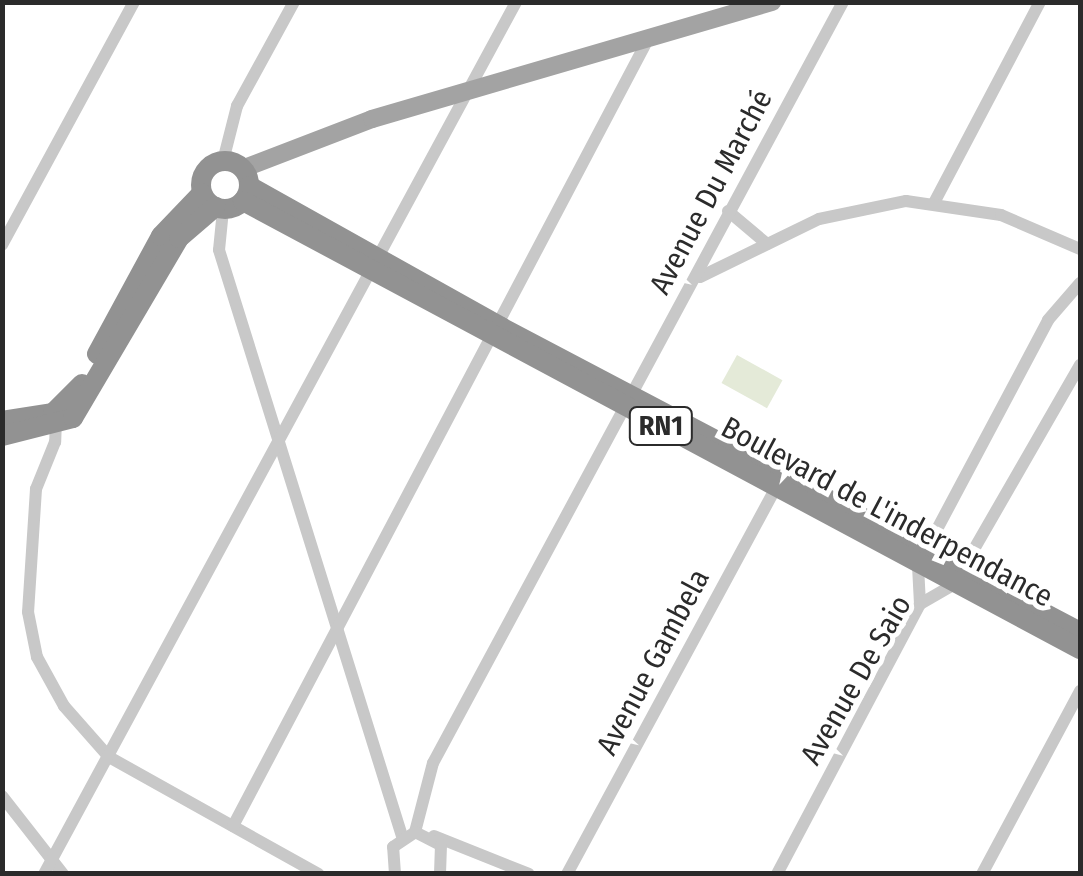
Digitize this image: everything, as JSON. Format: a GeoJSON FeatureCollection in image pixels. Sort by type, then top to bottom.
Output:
{"type":"FeatureCollection","features":[{"type":"Feature","properties":{"kind":"highway","name":"Boulevard de L'inderpendance"},"geometry":{"type":"LineString","coordinates":[[228,190],[958,577],[1073,633]]}},
{"type":"Feature","properties":{"kind":"highway"},"geometry":{"type":"LineString","coordinates":[[2,436],[63,416],[161,236],[228,190]]}},
{"type":"Feature","properties":{"kind":"highway"},"geometry":{"type":"LineString","coordinates":[[2,422],[63,416]]}},
{"type":"Feature","properties":{"kind":"main road"},"geometry":{"type":"LineString","coordinates":[[228,190],[468,90],[772,2]]}},
{"type":"Feature","properties":{"kind":"street"},"geometry":{"type":"LineString","coordinates":[[2,245],[134,2]]}},
{"type":"Feature","properties":{"kind":"street"},"geometry":{"type":"LineString","coordinates":[[294,2],[238,106],[219,250],[338,629],[415,834],[444,853],[440,874]]}},
{"type":"Feature","properties":{"kind":"street"},"geometry":{"type":"LineString","coordinates":[[44,874],[282,442],[516,2]]}},
{"type":"Feature","properties":{"kind":"street","name":"Avenue Du Marché"},"geometry":{"type":"LineString","coordinates":[[394,873],[390,853],[415,834],[434,763],[626,399],[700,277],[728,210],[843,2]]}},
{"type":"Feature","properties":{"kind":"street"},"geometry":{"type":"LineString","coordinates":[[934,201],[1040,2]]}},
{"type":"Feature","properties":{"kind":"street"},"geometry":{"type":"LineString","coordinates":[[232,826],[498,334],[647,41]]}},
{"type":"Feature","properties":{"kind":"street"},"geometry":{"type":"LineString","coordinates":[[700,277],[767,244],[852,210],[934,201],[1001,215],[1080,248]]}},
{"type":"Feature","properties":{"kind":"street"},"geometry":{"type":"LineString","coordinates":[[728,210],[767,244]]}},
{"type":"Feature","properties":{"kind":"street"},"geometry":{"type":"LineString","coordinates":[[920,604],[922,558],[1048,320],[1080,283]]}},
{"type":"Feature","properties":{"kind":"street","name":"Avenue De Saio"},"geometry":{"type":"LineString","coordinates":[[777,874],[920,604],[958,577],[1080,366]]}},
{"type":"Feature","properties":{"kind":"street"},"geometry":{"type":"LineString","coordinates":[[63,416],[36,489],[28,612],[37,657],[64,706],[109,757],[318,874]]}},
{"type":"Feature","properties":{"kind":"street","name":"Avenue Gambela"},"geometry":{"type":"LineString","coordinates":[[566,874],[779,481]]}},
{"type":"Feature","properties":{"kind":"street"},"geometry":{"type":"LineString","coordinates":[[982,874],[1080,691]]}},
{"type":"Feature","properties":{"kind":"street"},"geometry":{"type":"LineString","coordinates":[[2,796],[64,874]]}},
{"type":"Feature","properties":{"kind":"street"},"geometry":{"type":"LineString","coordinates":[[415,834],[529,874]]}},
{"type":"Feature","properties":{"kind":"green space"},"geometry":{"type":"Polygon","coordinates":[[[737,355],[782,380],[767,408],[721,383],[737,355]]]}}]}
